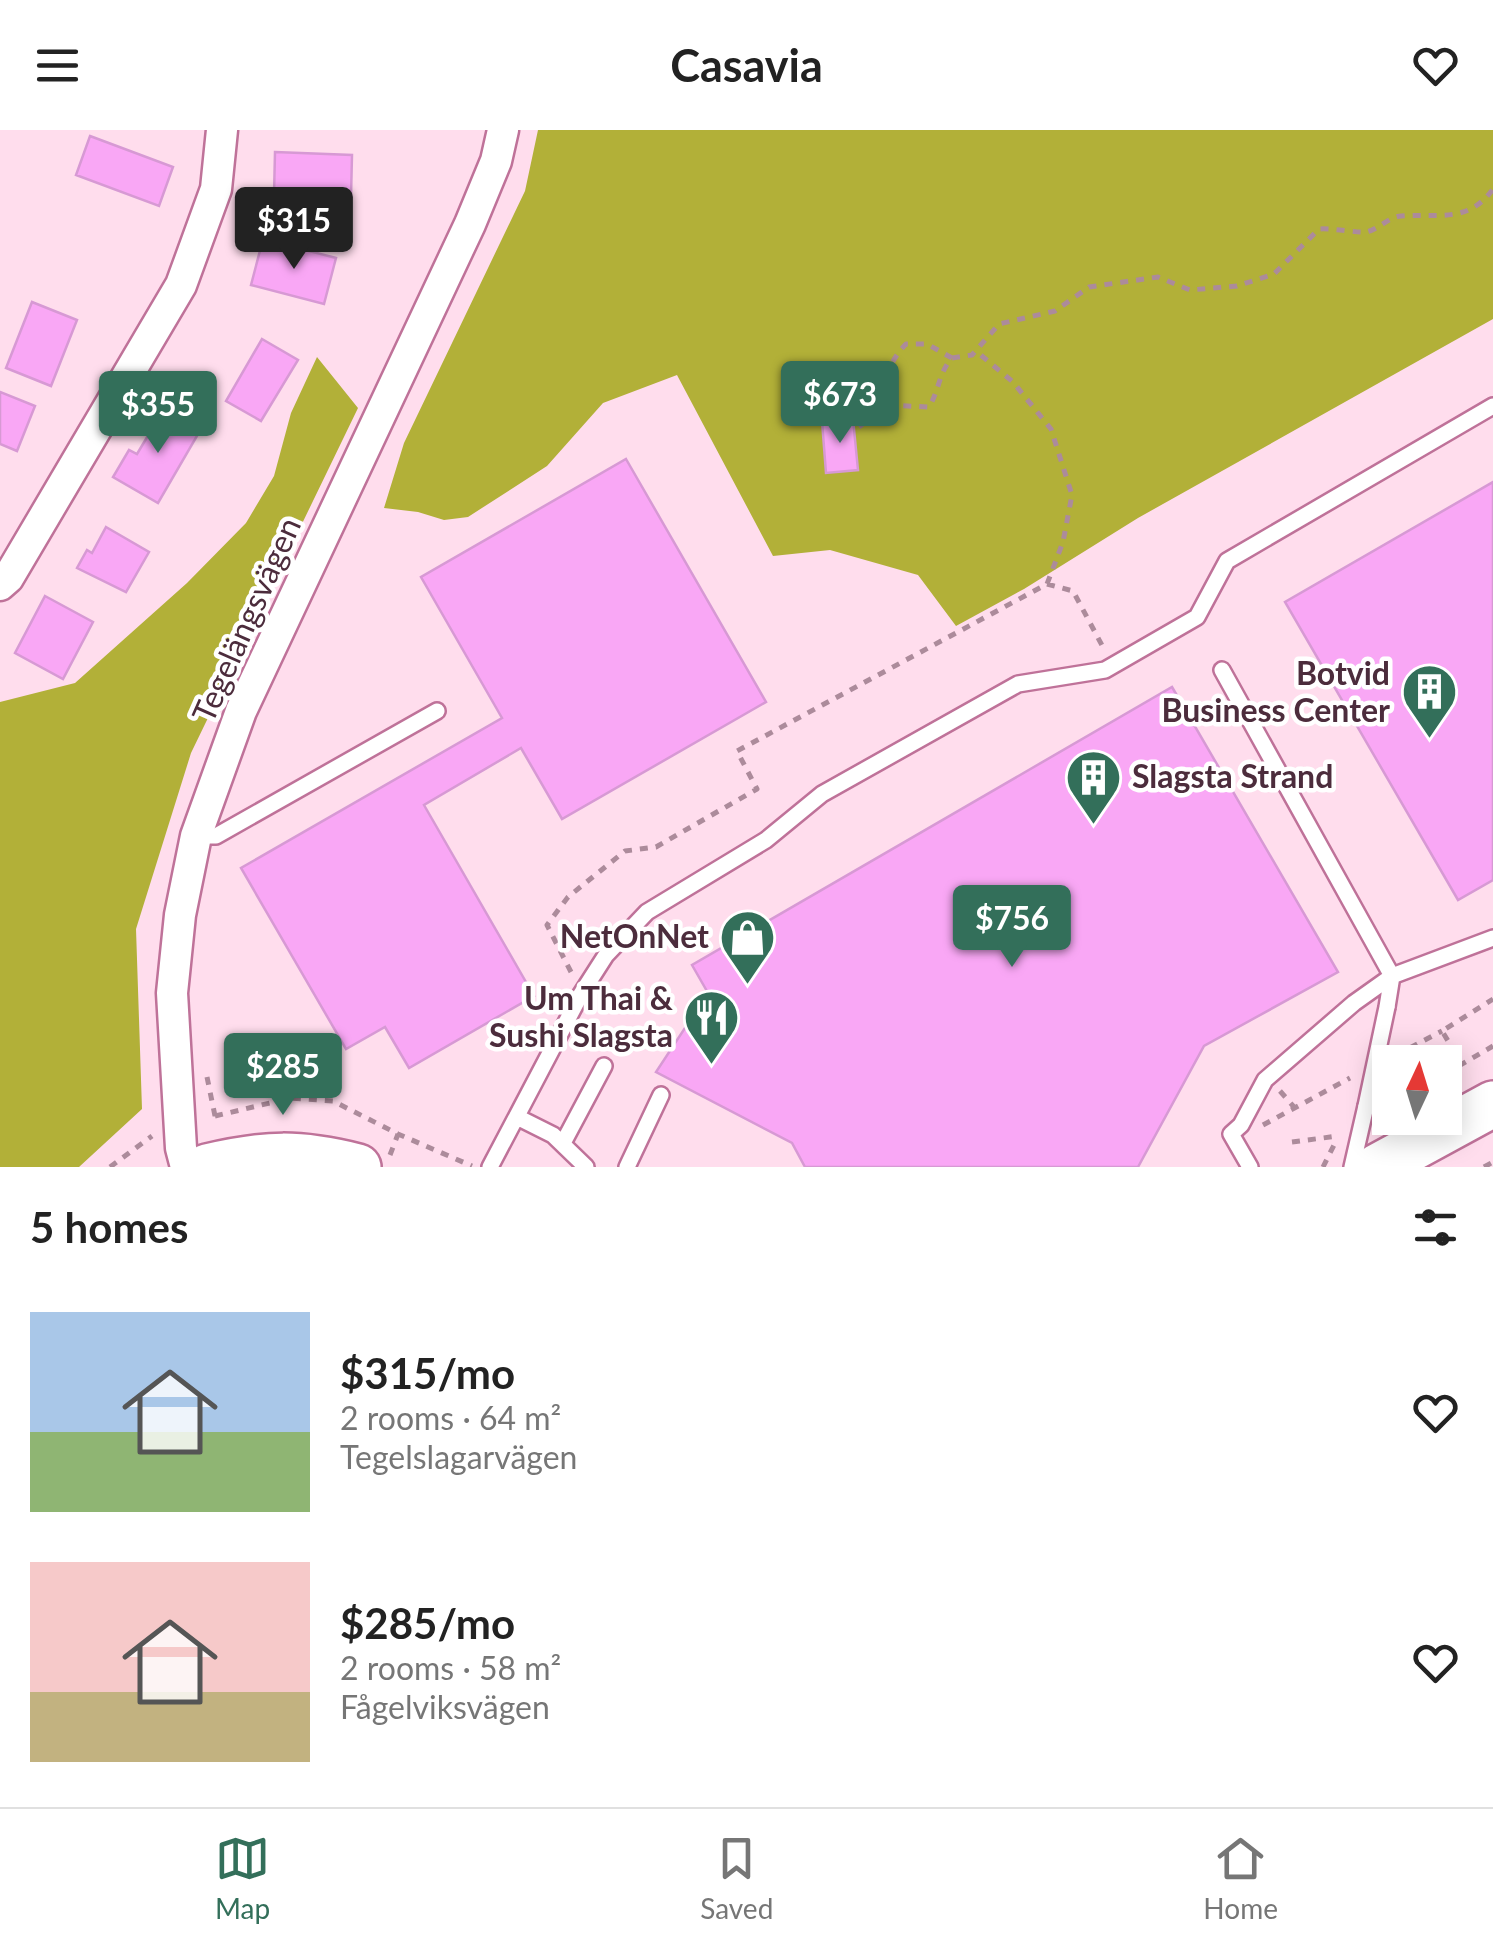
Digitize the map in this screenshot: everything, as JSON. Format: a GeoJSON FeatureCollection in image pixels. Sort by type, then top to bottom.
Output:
{"type":"FeatureCollection","features":[{"type":"Feature","properties":{"kind":"main road"},"geometry":{"type":"LineString","coordinates":[[1377,1167],[1483,1103]]}},
{"type":"Feature","properties":{"kind":"main road"},"geometry":{"type":"LineString","coordinates":[[207,1167],[252,1156],[313,1155],[358,1167]]}},
{"type":"Feature","properties":{"kind":"street"},"geometry":{"type":"LineString","coordinates":[[0,585],[8,578],[182,285],[216,189],[222,130]]}},
{"type":"Feature","properties":{"kind":"street","name":"Tegelängsvägen"},"geometry":{"type":"LineString","coordinates":[[186,1167],[172,993],[180,915],[196,836],[241,711],[470,224],[496,161],[503,130]]}},
{"type":"Feature","properties":{"kind":"lane"},"geometry":{"type":"LineString","coordinates":[[490,1167],[606,955],[647,912],[766,840],[822,794],[1018,684],[1105,670],[1197,616],[1227,561],[1493,406]]}},
{"type":"Feature","properties":{"kind":"lane"},"geometry":{"type":"LineString","coordinates":[[1222,670],[1392,976],[1352,1167]]}},
{"type":"Feature","properties":{"kind":"lane"},"geometry":{"type":"LineString","coordinates":[[196,836],[216,836],[437,711]]}},
{"type":"Feature","properties":{"kind":"lane"},"geometry":{"type":"LineString","coordinates":[[1250,1167],[1230,1134],[1241,1126],[1265,1080],[1354,1003],[1392,976],[1493,938]]}},
{"type":"Feature","properties":{"kind":"lane"},"geometry":{"type":"LineString","coordinates":[[563,1144],[604,1066]]}},
{"type":"Feature","properties":{"kind":"lane"},"geometry":{"type":"LineString","coordinates":[[627,1167],[662,1095]]}},
{"type":"Feature","properties":{"kind":"lane"},"geometry":{"type":"LineString","coordinates":[[517,1117],[563,1144],[586,1167]]}},
{"type":"Feature","properties":{"kind":"path"},"geometry":{"type":"LineString","coordinates":[[887,404],[884,384],[892,360],[906,344],[926,344],[952,358],[972,355],[1000,324],[1055,311],[1090,287],[1158,277],[1190,290],[1237,286],[1274,274],[1319,229],[1340,227],[1365,232],[1398,216],[1449,216],[1481,206],[1493,189]]}},
{"type":"Feature","properties":{"kind":"path"},"geometry":{"type":"LineString","coordinates":[[585,990],[546,925],[568,897],[625,851],[656,846],[757,789],[737,752],[1047,584],[1063,542],[1072,495],[1051,429],[1013,382],[976,351]]}},
{"type":"Feature","properties":{"kind":"path"},"geometry":{"type":"LineString","coordinates":[[858,427],[887,404],[929,407],[937,394],[943,368],[952,358]]}},
{"type":"Feature","properties":{"kind":"path"},"geometry":{"type":"LineString","coordinates":[[1047,584],[1073,592],[1112,665]]}},
{"type":"Feature","properties":{"kind":"path"},"geometry":{"type":"LineString","coordinates":[[1451,1045],[1442,1031],[1493,1000]]}},
{"type":"Feature","properties":{"kind":"path"},"geometry":{"type":"LineString","coordinates":[[1462,1064],[1493,1046]]}},
{"type":"Feature","properties":{"kind":"path"},"geometry":{"type":"LineString","coordinates":[[204,1063],[215,1116],[291,1098],[333,1101],[474,1167]]}},
{"type":"Feature","properties":{"kind":"path"},"geometry":{"type":"LineString","coordinates":[[1273,1083],[1294,1108]]}},
{"type":"Feature","properties":{"kind":"path"},"geometry":{"type":"LineString","coordinates":[[110,1167],[160,1131],[180,1126]]}},
{"type":"Feature","properties":{"kind":"path"},"geometry":{"type":"LineString","coordinates":[[1292,1142],[1338,1136]]}},
{"type":"Feature","properties":{"kind":"path"},"geometry":{"type":"LineString","coordinates":[[1484,1167],[1493,1162]]}},
{"type":"Feature","properties":{"kind":"shaded area"},"geometry":{"type":"Polygon","coordinates":[[[538,130],[1493,130],[1493,319],[1138,518],[956,626],[918,575],[830,550],[773,556],[677,375],[603,403],[547,466],[468,517],[444,520],[384,508],[404,443],[525,191],[538,130]]]}},
{"type":"Feature","properties":{"kind":"shaded area"},"geometry":{"type":"Polygon","coordinates":[[[317,357],[358,408],[191,753],[136,929],[142,1109],[79,1167],[0,1167],[0,702],[75,683],[187,583],[246,523],[274,476],[291,413],[317,357]]]}},
{"type":"Feature","properties":{"kind":"building"},"geometry":{"type":"Polygon","coordinates":[[[90,136],[173,167],[159,206],[76,175],[90,136]]]}},
{"type":"Feature","properties":{"kind":"building"},"geometry":{"type":"Polygon","coordinates":[[[275,152],[352,155],[351,197],[274,195],[275,152]]]}},
{"type":"Feature","properties":{"kind":"building"},"geometry":{"type":"Polygon","coordinates":[[[263,239],[336,258],[324,304],[251,285],[263,239]]]}},
{"type":"Feature","properties":{"kind":"building"},"geometry":{"type":"Polygon","coordinates":[[[32,302],[77,320],[51,386],[6,368],[32,302]]]}},
{"type":"Feature","properties":{"kind":"building"},"geometry":{"type":"Polygon","coordinates":[[[262,339],[298,360],[261,421],[226,401],[262,339]]]}},
{"type":"Feature","properties":{"kind":"building"},"geometry":{"type":"Polygon","coordinates":[[[0,392],[35,406],[17,451],[0,444],[0,392]]]}},
{"type":"Feature","properties":{"kind":"building"},"geometry":{"type":"Polygon","coordinates":[[[164,409],[201,429],[158,503],[113,477],[129,450],[137,454],[164,409]]]}},
{"type":"Feature","properties":{"kind":"building"},"geometry":{"type":"Polygon","coordinates":[[[853,419],[858,470],[826,473],[822,421],[853,419]]]}},
{"type":"Feature","properties":{"kind":"building"},"geometry":{"type":"Polygon","coordinates":[[[626,459],[766,702],[562,819],[521,748],[424,805],[534,996],[409,1068],[385,1027],[346,1049],[241,868],[502,718],[421,577],[626,459]]]}},
{"type":"Feature","properties":{"kind":"building","name":"Botvid Business Center"},"geometry":{"type":"Polygon","coordinates":[[[1493,482],[1493,880],[1458,900],[1285,602],[1493,482]]]}},
{"type":"Feature","properties":{"kind":"building"},"geometry":{"type":"Polygon","coordinates":[[[106,527],[149,552],[126,592],[77,568],[87,550],[92,553],[106,527]]]}},
{"type":"Feature","properties":{"kind":"building"},"geometry":{"type":"Polygon","coordinates":[[[45,596],[93,622],[63,679],[15,653],[45,596]]]}},
{"type":"Feature","properties":{"kind":"building","name":"Slagsta Strand"},"geometry":{"type":"Polygon","coordinates":[[[1172,687],[1338,972],[1204,1046],[1138,1167],[805,1167],[792,1143],[656,1072],[708,993],[692,965],[1172,687]]]}},
{"type":"Feature","properties":{"kind":"place","name":"Botvid Business Center"},"geometry":{"type":"Point","coordinates":[1429,741]}},
{"type":"Feature","properties":{"kind":"place","name":"Slagsta Strand"},"geometry":{"type":"Point","coordinates":[1093,826]}},
{"type":"Feature","properties":{"kind":"place","name":"NetOnNet"},"geometry":{"type":"Point","coordinates":[748,986]}},
{"type":"Feature","properties":{"kind":"place","name":"Um Thai & Sushi Slagsta"},"geometry":{"type":"Point","coordinates":[712,1066]}}]}
